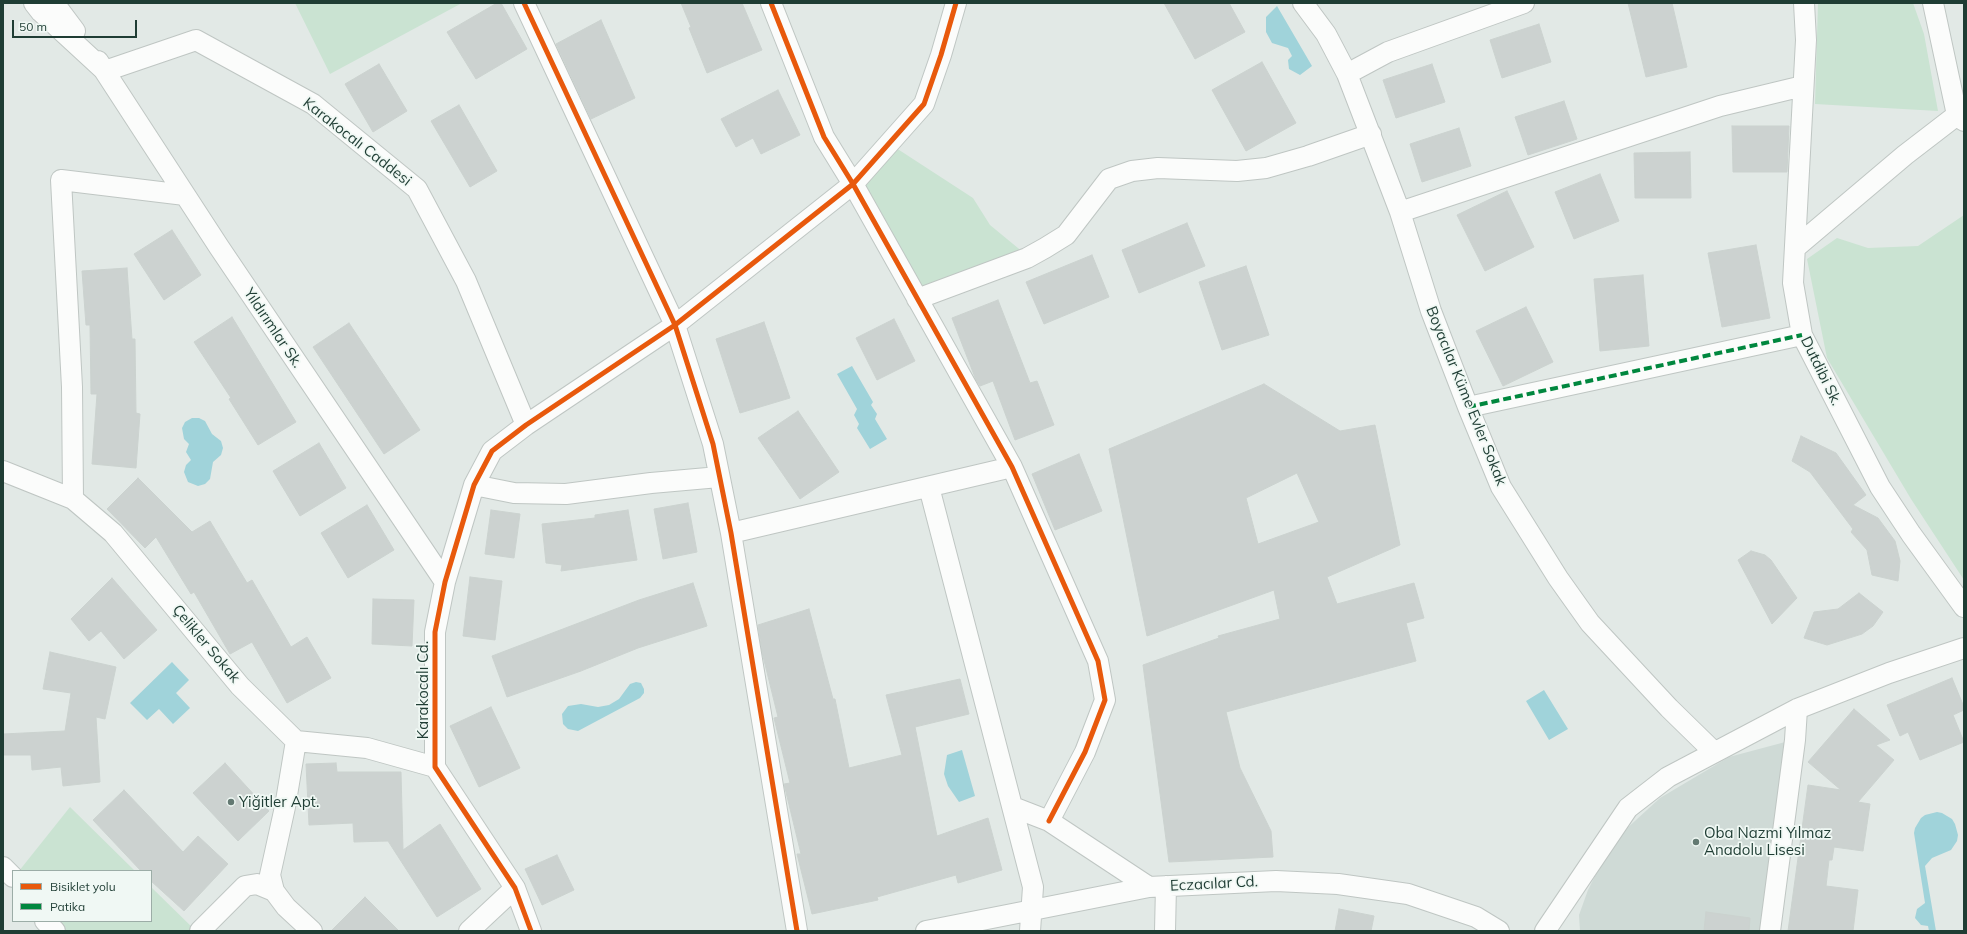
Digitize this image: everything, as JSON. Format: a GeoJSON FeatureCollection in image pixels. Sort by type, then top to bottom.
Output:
{"type":"FeatureCollection","features":[{"type":"Feature","properties":{"kind":"street"},"geometry":{"type":"LineString","coordinates":[[34,3],[41,12],[105,71]]}},
{"type":"Feature","properties":{"kind":"street"},"geometry":{"type":"LineString","coordinates":[[54,3],[105,71]]}},
{"type":"Feature","properties":{"kind":"street"},"geometry":{"type":"LineString","coordinates":[[524,3],[675,325],[713,444],[731,533],[797,931]]}},
{"type":"Feature","properties":{"kind":"street"},"geometry":{"type":"LineString","coordinates":[[771,3],[824,137],[918,299],[1012,467],[1098,662],[1104,700],[1085,752],[1050,821]]}},
{"type":"Feature","properties":{"kind":"street","name":"Karakocalı Cd."},"geometry":{"type":"LineString","coordinates":[[435,767],[435,632],[445,582],[474,485],[492,451],[526,424],[675,325],[852,184],[924,104],[941,55],[956,3]]}},
{"type":"Feature","properties":{"kind":"street","name":"Boyacılar Küme Evler Sokak"},"geometry":{"type":"LineString","coordinates":[[1303,3],[1326,34],[1347,74],[1400,212],[1431,311],[1468,407],[1501,486],[1558,578],[1590,623],[1669,708],[1714,752]]}},
{"type":"Feature","properties":{"kind":"street"},"geometry":{"type":"LineString","coordinates":[[1347,74],[1388,52],[1524,3]]}},
{"type":"Feature","properties":{"kind":"street","name":"Dutdibi Sk."},"geometry":{"type":"LineString","coordinates":[[1804,3],[1806,40],[1793,283],[1802,335],[1880,487],[1911,534],[1964,607]]}},
{"type":"Feature","properties":{"kind":"street"},"geometry":{"type":"LineString","coordinates":[[1795,248],[1905,155],[1960,118],[1933,3]]}},
{"type":"Feature","properties":{"kind":"street","name":"Karakocalı Caddesi"},"geometry":{"type":"LineString","coordinates":[[105,71],[196,40],[313,104],[417,189],[466,281],[526,424]]}},
{"type":"Feature","properties":{"kind":"street","name":"Yıldırımlar Sk."},"geometry":{"type":"LineString","coordinates":[[105,71],[185,195],[445,582]]}},
{"type":"Feature","properties":{"kind":"street"},"geometry":{"type":"LineString","coordinates":[[1400,212],[1720,106],[1803,86]]}},
{"type":"Feature","properties":{"kind":"street"},"geometry":{"type":"LineString","coordinates":[[918,299],[1027,258],[1066,235],[1109,179],[1132,171],[1158,168],[1237,171],[1266,168],[1308,156],[1371,134]]}},
{"type":"Feature","properties":{"kind":"street"},"geometry":{"type":"LineString","coordinates":[[73,499],[72,387],[61,180],[185,195]]}},
{"type":"Feature","properties":{"kind":"street"},"geometry":{"type":"LineString","coordinates":[[1468,407],[1802,335]]}},
{"type":"Feature","properties":{"kind":"street"},"geometry":{"type":"LineString","coordinates":[[731,533],[1012,467]]}},
{"type":"Feature","properties":{"kind":"street","name":"Çelikler Sokak"},"geometry":{"type":"LineString","coordinates":[[3,471],[73,499],[113,533],[240,686],[296,741]]}},
{"type":"Feature","properties":{"kind":"street"},"geometry":{"type":"LineString","coordinates":[[474,485],[514,493],[566,494],[651,483],[719,477]]}},
{"type":"Feature","properties":{"kind":"street"},"geometry":{"type":"LineString","coordinates":[[929,487],[1014,807],[1033,887],[1030,931]]}},
{"type":"Feature","properties":{"kind":"street"},"geometry":{"type":"LineString","coordinates":[[1545,931],[1628,808],[1668,777],[1797,709],[1889,673],[1964,648]]}},
{"type":"Feature","properties":{"kind":"street"},"geometry":{"type":"LineString","coordinates":[[1770,931],[1795,740],[1797,709]]}},
{"type":"Feature","properties":{"kind":"street"},"geometry":{"type":"LineString","coordinates":[[312,931],[286,907],[274,891],[270,874],[285,807],[296,741],[366,748],[435,767],[515,888],[531,931]]}},
{"type":"Feature","properties":{"kind":"street"},"geometry":{"type":"LineString","coordinates":[[1014,807],[1050,821],[1157,887],[1165,931]]}},
{"type":"Feature","properties":{"kind":"street"},"geometry":{"type":"LineString","coordinates":[[3,867],[12,876]]}},
{"type":"Feature","properties":{"kind":"street","name":"Eczacılar Cd."},"geometry":{"type":"LineString","coordinates":[[926,931],[1032,909],[1157,887],[1276,881],[1338,884],[1408,894],[1476,917],[1499,931]]}},
{"type":"Feature","properties":{"kind":"street"},"geometry":{"type":"LineString","coordinates":[[200,931],[245,886],[257,884],[274,891]]}},
{"type":"Feature","properties":{"kind":"street"},"geometry":{"type":"LineString","coordinates":[[469,931],[515,888]]}},
{"type":"Feature","properties":{"kind":"street"},"geometry":{"type":"LineString","coordinates":[[46,922],[55,931]]}},
{"type":"Feature","properties":{"kind":"shaded area","name":"Oba Nazmi Yılmaz Anadolu Lisesi"},"geometry":{"type":"Polygon","coordinates":[[[1789,741],[1765,931],[1580,931],[1579,915],[1588,890],[1606,854],[1624,831],[1660,798],[1729,757],[1789,741]]]}},
{"type":"Feature","properties":{"kind":"green space"},"geometry":{"type":"Polygon","coordinates":[[[295,3],[462,3],[330,74],[295,3]]]}},
{"type":"Feature","properties":{"kind":"green space"},"geometry":{"type":"Polygon","coordinates":[[[1818,3],[1913,3],[1924,34],[1938,111],[1815,104],[1818,3]]]}},
{"type":"Feature","properties":{"kind":"green space"},"geometry":{"type":"Polygon","coordinates":[[[893,146],[973,198],[990,225],[1024,253],[919,293],[858,185],[893,146]]]}},
{"type":"Feature","properties":{"kind":"green space"},"geometry":{"type":"Polygon","coordinates":[[[1964,215],[1964,580],[1911,499],[1827,358],[1807,259],[1837,238],[1868,248],[1918,246],[1964,215]]]}},
{"type":"Feature","properties":{"kind":"green space"},"geometry":{"type":"Polygon","coordinates":[[[70,807],[134,870],[20,870],[70,807]]]}},
{"type":"Feature","properties":{"kind":"green space"},"geometry":{"type":"Polygon","coordinates":[[[152,888],[196,931],[61,931],[52,922],[152,922],[152,888]]]}},
{"type":"Feature","properties":{"kind":"water"},"geometry":{"type":"Polygon","coordinates":[[[1277,6],[1312,66],[1300,75],[1289,69],[1288,60],[1292,56],[1288,48],[1272,43],[1266,32],[1266,17],[1277,6]]]}},
{"type":"Feature","properties":{"kind":"water"},"geometry":{"type":"Polygon","coordinates":[[[852,366],[873,402],[871,405],[877,414],[875,419],[887,439],[870,449],[857,428],[859,424],[854,415],[857,409],[837,374],[852,366]]]}},
{"type":"Feature","properties":{"kind":"water"},"geometry":{"type":"Polygon","coordinates":[[[192,418],[199,418],[205,421],[212,434],[221,441],[223,448],[221,455],[213,462],[210,479],[205,484],[198,486],[188,482],[184,472],[186,465],[191,460],[186,452],[189,444],[184,439],[182,428],[185,422],[192,418]]]}},
{"type":"Feature","properties":{"kind":"water"},"geometry":{"type":"Polygon","coordinates":[[[172,662],[189,680],[176,693],[190,708],[173,724],[159,709],[147,720],[130,703],[172,662]]]}},
{"type":"Feature","properties":{"kind":"water"},"geometry":{"type":"Polygon","coordinates":[[[636,682],[641,683],[644,689],[644,693],[640,698],[578,731],[568,729],[563,724],[562,714],[568,706],[581,704],[598,707],[609,705],[619,699],[630,684],[636,682]]]}},
{"type":"Feature","properties":{"kind":"water"},"geometry":{"type":"Polygon","coordinates":[[[1544,690],[1568,729],[1549,740],[1526,701],[1544,690]]]}},
{"type":"Feature","properties":{"kind":"water"},"geometry":{"type":"Polygon","coordinates":[[[962,750],[975,796],[959,802],[948,786],[944,774],[947,755],[962,750]]]}},
{"type":"Feature","properties":{"kind":"water"},"geometry":{"type":"Polygon","coordinates":[[[1937,812],[1942,813],[1952,819],[1958,835],[1957,841],[1951,850],[1932,858],[1925,866],[1936,931],[1929,931],[1928,926],[1921,925],[1915,918],[1917,909],[1925,903],[1914,833],[1915,828],[1921,818],[1925,815],[1937,812]]]}},
{"type":"Feature","properties":{"kind":"building"},"geometry":{"type":"Polygon","coordinates":[[[497,3],[501,3],[527,49],[476,79],[447,32],[497,3]]]}},
{"type":"Feature","properties":{"kind":"building"},"geometry":{"type":"Polygon","coordinates":[[[681,3],[742,3],[762,50],[707,73],[689,28],[691,27],[681,3]]]}},
{"type":"Feature","properties":{"kind":"building"},"geometry":{"type":"Polygon","coordinates":[[[1164,3],[1229,3],[1245,32],[1195,59],[1164,3]]]}},
{"type":"Feature","properties":{"kind":"building"},"geometry":{"type":"Polygon","coordinates":[[[1628,3],[1672,3],[1687,67],[1646,77],[1628,3]]]}},
{"type":"Feature","properties":{"kind":"building"},"geometry":{"type":"Polygon","coordinates":[[[601,20],[635,98],[591,119],[556,44],[601,20]]]}},
{"type":"Feature","properties":{"kind":"building"},"geometry":{"type":"Polygon","coordinates":[[[1539,24],[1551,62],[1502,78],[1490,40],[1539,24]]]}},
{"type":"Feature","properties":{"kind":"building"},"geometry":{"type":"Polygon","coordinates":[[[1262,62],[1296,123],[1246,151],[1212,90],[1262,62]]]}},
{"type":"Feature","properties":{"kind":"building"},"geometry":{"type":"Polygon","coordinates":[[[379,64],[407,111],[373,132],[345,84],[379,64]]]}},
{"type":"Feature","properties":{"kind":"building"},"geometry":{"type":"Polygon","coordinates":[[[1432,64],[1445,102],[1396,118],[1383,80],[1432,64]]]}},
{"type":"Feature","properties":{"kind":"building"},"geometry":{"type":"Polygon","coordinates":[[[778,90],[800,135],[761,154],[753,138],[736,147],[721,119],[778,90]]]}},
{"type":"Feature","properties":{"kind":"building"},"geometry":{"type":"Polygon","coordinates":[[[1564,101],[1577,139],[1528,155],[1515,117],[1564,101]]]}},
{"type":"Feature","properties":{"kind":"building"},"geometry":{"type":"Polygon","coordinates":[[[459,105],[497,171],[470,187],[431,121],[459,105]]]}},
{"type":"Feature","properties":{"kind":"building"},"geometry":{"type":"Polygon","coordinates":[[[1732,126],[1789,126],[1787,172],[1733,172],[1732,126]]]}},
{"type":"Feature","properties":{"kind":"building"},"geometry":{"type":"Polygon","coordinates":[[[1459,128],[1471,166],[1422,182],[1410,144],[1459,128]]]}},
{"type":"Feature","properties":{"kind":"building"},"geometry":{"type":"Polygon","coordinates":[[[1690,152],[1691,198],[1635,198],[1634,153],[1690,152]]]}},
{"type":"Feature","properties":{"kind":"building"},"geometry":{"type":"Polygon","coordinates":[[[1600,174],[1619,221],[1574,239],[1555,192],[1600,174]]]}},
{"type":"Feature","properties":{"kind":"building"},"geometry":{"type":"Polygon","coordinates":[[[1507,191],[1534,247],[1485,271],[1457,215],[1507,191]]]}},
{"type":"Feature","properties":{"kind":"building"},"geometry":{"type":"Polygon","coordinates":[[[1187,223],[1205,266],[1139,293],[1122,250],[1187,223]]]}},
{"type":"Feature","properties":{"kind":"building"},"geometry":{"type":"Polygon","coordinates":[[[172,230],[201,275],[164,300],[134,254],[172,230]]]}},
{"type":"Feature","properties":{"kind":"building"},"geometry":{"type":"Polygon","coordinates":[[[1756,245],[1770,318],[1722,327],[1708,253],[1756,245]]]}},
{"type":"Feature","properties":{"kind":"building"},"geometry":{"type":"Polygon","coordinates":[[[1092,255],[1109,297],[1044,324],[1026,282],[1092,255]]]}},
{"type":"Feature","properties":{"kind":"building"},"geometry":{"type":"Polygon","coordinates":[[[1246,266],[1269,335],[1222,350],[1199,282],[1246,266]]]}},
{"type":"Feature","properties":{"kind":"building"},"geometry":{"type":"Polygon","coordinates":[[[127,268],[132,339],[135,339],[136,413],[140,414],[136,468],[92,464],[97,394],[91,394],[90,325],[86,325],[82,271],[127,268]]]}},
{"type":"Feature","properties":{"kind":"building"},"geometry":{"type":"Polygon","coordinates":[[[1643,275],[1649,346],[1600,351],[1594,279],[1643,275]]]}},
{"type":"Feature","properties":{"kind":"building"},"geometry":{"type":"Polygon","coordinates":[[[998,300],[1030,383],[1037,381],[1054,425],[1015,440],[993,381],[980,386],[976,380],[952,318],[998,300]]]}},
{"type":"Feature","properties":{"kind":"building"},"geometry":{"type":"Polygon","coordinates":[[[1526,307],[1553,362],[1503,386],[1476,331],[1526,307]]]}},
{"type":"Feature","properties":{"kind":"building"},"geometry":{"type":"Polygon","coordinates":[[[232,317],[296,422],[258,445],[229,399],[231,398],[194,342],[232,317]]]}},
{"type":"Feature","properties":{"kind":"building"},"geometry":{"type":"Polygon","coordinates":[[[894,319],[915,361],[877,380],[856,338],[894,319]]]}},
{"type":"Feature","properties":{"kind":"building"},"geometry":{"type":"Polygon","coordinates":[[[764,322],[790,398],[740,413],[716,339],[764,322]]]}},
{"type":"Feature","properties":{"kind":"building"},"geometry":{"type":"Polygon","coordinates":[[[349,323],[420,430],[384,454],[313,347],[349,323]]]}},
{"type":"Feature","properties":{"kind":"building"},"geometry":{"type":"Polygon","coordinates":[[[1264,384],[1340,431],[1375,425],[1400,545],[1327,577],[1337,604],[1414,583],[1424,618],[1406,623],[1416,661],[1226,712],[1240,768],[1271,831],[1273,857],[1169,862],[1143,665],[1219,638],[1218,636],[1280,619],[1274,590],[1147,636],[1109,449],[1264,384]],[[1297,473],[1246,498],[1258,544],[1319,522],[1297,473]]]}},
{"type":"Feature","properties":{"kind":"building"},"geometry":{"type":"Polygon","coordinates":[[[798,411],[839,472],[800,499],[758,438],[798,411]]]}},
{"type":"Feature","properties":{"kind":"building"},"geometry":{"type":"Polygon","coordinates":[[[1801,436],[1836,453],[1866,495],[1853,505],[1878,518],[1895,541],[1900,561],[1898,581],[1872,575],[1867,550],[1851,532],[1853,529],[1810,472],[1792,461],[1801,436]]]}},
{"type":"Feature","properties":{"kind":"building"},"geometry":{"type":"Polygon","coordinates":[[[319,443],[346,488],[300,516],[273,471],[319,443]]]}},
{"type":"Feature","properties":{"kind":"building"},"geometry":{"type":"Polygon","coordinates":[[[1079,454],[1102,511],[1055,530],[1032,474],[1079,454]]]}},
{"type":"Feature","properties":{"kind":"building"},"geometry":{"type":"Polygon","coordinates":[[[138,478],[192,532],[210,521],[247,583],[252,580],[291,647],[307,637],[331,678],[287,703],[252,642],[230,654],[194,592],[191,594],[156,537],[145,548],[107,509],[138,478]]]}},
{"type":"Feature","properties":{"kind":"building"},"geometry":{"type":"Polygon","coordinates":[[[688,503],[697,552],[663,559],[654,509],[688,503]]]}},
{"type":"Feature","properties":{"kind":"building"},"geometry":{"type":"Polygon","coordinates":[[[367,505],[394,550],[348,578],[321,533],[367,505]]]}},
{"type":"Feature","properties":{"kind":"building"},"geometry":{"type":"Polygon","coordinates":[[[491,510],[520,514],[514,558],[485,554],[491,510]]]}},
{"type":"Feature","properties":{"kind":"building"},"geometry":{"type":"Polygon","coordinates":[[[628,510],[637,560],[561,571],[562,565],[546,563],[542,524],[595,518],[595,515],[628,510]]]}},
{"type":"Feature","properties":{"kind":"building"},"geometry":{"type":"Polygon","coordinates":[[[1751,551],[1765,555],[1771,560],[1797,598],[1772,624],[1738,560],[1751,551]]]}},
{"type":"Feature","properties":{"kind":"building"},"geometry":{"type":"Polygon","coordinates":[[[470,577],[502,581],[495,640],[463,636],[470,577]]]}},
{"type":"Feature","properties":{"kind":"building"},"geometry":{"type":"Polygon","coordinates":[[[112,578],[157,630],[124,659],[101,631],[89,641],[71,619],[112,578]]]}},
{"type":"Feature","properties":{"kind":"building"},"geometry":{"type":"Polygon","coordinates":[[[693,583],[707,626],[638,648],[581,671],[507,697],[492,656],[639,600],[693,583]]]}},
{"type":"Feature","properties":{"kind":"building"},"geometry":{"type":"Polygon","coordinates":[[[1859,593],[1883,612],[1873,626],[1862,634],[1827,645],[1804,638],[1814,612],[1838,609],[1859,593]]]}},
{"type":"Feature","properties":{"kind":"building"},"geometry":{"type":"Polygon","coordinates":[[[373,599],[414,600],[412,646],[372,644],[373,599]]]}},
{"type":"Feature","properties":{"kind":"building"},"geometry":{"type":"Polygon","coordinates":[[[809,609],[833,699],[835,699],[849,768],[902,755],[886,695],[960,679],[969,714],[915,727],[937,836],[988,818],[1002,870],[958,883],[956,875],[877,897],[878,900],[812,914],[797,854],[801,854],[784,784],[790,783],[774,718],[778,717],[762,652],[758,625],[809,609]]]}},
{"type":"Feature","properties":{"kind":"building"},"geometry":{"type":"Polygon","coordinates":[[[50,652],[116,667],[105,719],[96,717],[100,782],[63,786],[61,767],[32,770],[31,755],[3,755],[3,734],[65,731],[71,693],[43,689],[50,652]]]}},
{"type":"Feature","properties":{"kind":"building"},"geometry":{"type":"Polygon","coordinates":[[[1952,678],[1964,707],[1964,710],[1953,715],[1964,742],[1920,760],[1908,732],[1900,736],[1887,705],[1952,678]]]}},
{"type":"Feature","properties":{"kind":"building"},"geometry":{"type":"Polygon","coordinates":[[[491,707],[520,768],[479,787],[450,726],[491,707]]]}},
{"type":"Feature","properties":{"kind":"building"},"geometry":{"type":"Polygon","coordinates":[[[1854,709],[1890,740],[1876,745],[1894,760],[1858,802],[1870,804],[1863,851],[1834,847],[1832,860],[1829,860],[1826,886],[1858,890],[1853,931],[1788,931],[1808,785],[1841,790],[1808,762],[1854,709]]]}},
{"type":"Feature","properties":{"kind":"building","name":"Yiğitler Apt."},"geometry":{"type":"Polygon","coordinates":[[[225,763],[269,811],[238,841],[193,793],[225,763]]]}},
{"type":"Feature","properties":{"kind":"building"},"geometry":{"type":"Polygon","coordinates":[[[336,763],[337,772],[401,772],[403,850],[440,824],[481,889],[437,917],[388,841],[354,842],[353,823],[309,825],[306,764],[336,763]]]}},
{"type":"Feature","properties":{"kind":"building"},"geometry":{"type":"Polygon","coordinates":[[[124,790],[183,852],[198,836],[228,864],[184,911],[152,882],[152,870],[140,870],[93,820],[124,790]]]}},
{"type":"Feature","properties":{"kind":"building"},"geometry":{"type":"Polygon","coordinates":[[[557,855],[574,890],[542,905],[525,869],[557,855]]]}},
{"type":"Feature","properties":{"kind":"building"},"geometry":{"type":"Polygon","coordinates":[[[365,897],[399,931],[331,931],[365,897]]]}},
{"type":"Feature","properties":{"kind":"building"},"geometry":{"type":"Polygon","coordinates":[[[1339,909],[1374,916],[1371,931],[1335,931],[1339,909]]]}},
{"type":"Feature","properties":{"kind":"building"},"geometry":{"type":"Polygon","coordinates":[[[1706,912],[1750,918],[1749,931],[1704,931],[1706,912]]]}},
{"type":"Feature","properties":{"kind":"marked path"},"geometry":{"type":"LineString","coordinates":[[1468,407],[1802,335]]}},
{"type":"Feature","properties":{"kind":"cycle path"},"geometry":{"type":"LineString","coordinates":[[524,3],[675,325],[713,444],[731,533],[797,931]]}},
{"type":"Feature","properties":{"kind":"cycle path"},"geometry":{"type":"LineString","coordinates":[[771,3],[824,137],[853,184],[1012,467],[1098,661],[1105,700],[1085,752],[1049,821]]}},
{"type":"Feature","properties":{"kind":"cycle path"},"geometry":{"type":"LineString","coordinates":[[531,931],[515,888],[435,767],[435,632],[445,582],[474,485],[492,451],[526,425],[675,325],[853,184],[924,104],[941,55],[956,3]]}},
{"type":"Feature","properties":{"kind":"place","name":"Yiğitler Apt."},"geometry":{"type":"Point","coordinates":[231,802]}},
{"type":"Feature","properties":{"kind":"place","name":"Oba Nazmi Yılmaz Anadolu Lisesi"},"geometry":{"type":"Point","coordinates":[1696,842]}}]}
